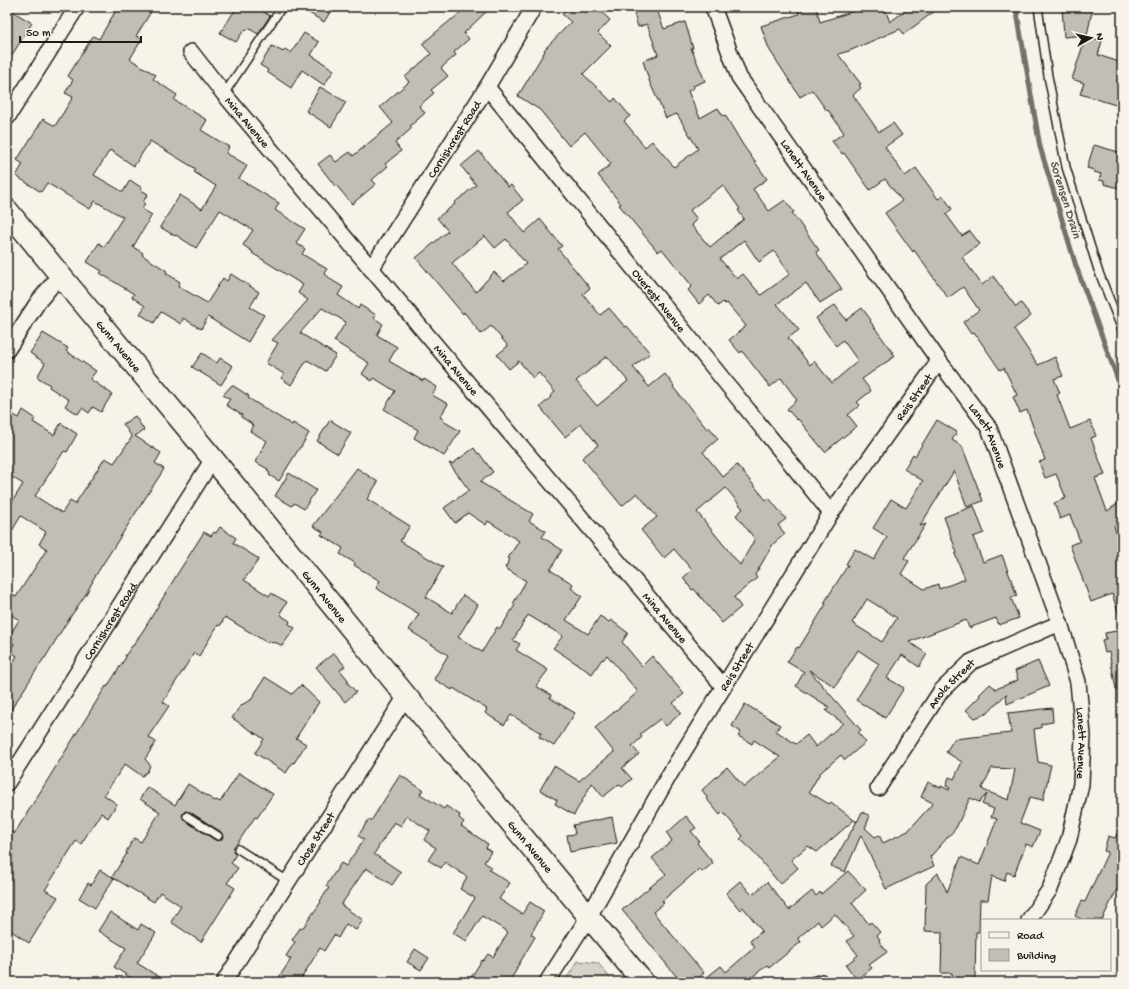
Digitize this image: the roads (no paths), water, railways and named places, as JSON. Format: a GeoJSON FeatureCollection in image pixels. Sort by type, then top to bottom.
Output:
{"type":"FeatureCollection","features":[{"type":"Feature","properties":{"kind":"street"},"geometry":{"type":"LineString","coordinates":[[7,118],[77,7]]}},
{"type":"Feature","properties":{"kind":"street","name":"Cornishcrest Road"},"geometry":{"type":"LineString","coordinates":[[371,269],[487,87],[534,7]]}},
{"type":"Feature","properties":{"kind":"street","name":"Lanett Avenue"},"geometry":{"type":"LineString","coordinates":[[712,7],[739,77],[939,361],[989,428],[1060,623],[1078,682],[1083,735],[1080,784],[1069,839],[1050,889],[1030,919]]}},
{"type":"Feature","properties":{"kind":"street","name":"Mina Avenue"},"geometry":{"type":"LineString","coordinates":[[191,52],[224,94],[723,686]]}},
{"type":"Feature","properties":{"kind":"street","name":"Overest Avenue"},"geometry":{"type":"LineString","coordinates":[[487,87],[831,513]]}},
{"type":"Feature","properties":{"kind":"street","name":"Gunn Avenue"},"geometry":{"type":"LineString","coordinates":[[7,210],[643,982]]}},
{"type":"Feature","properties":{"kind":"street"},"geometry":{"type":"LineString","coordinates":[[7,350],[38,302],[60,275]]}},
{"type":"Feature","properties":{"kind":"street","name":"Reis Street"},"geometry":{"type":"LineString","coordinates":[[547,982],[589,916],[671,772],[723,686],[831,513],[939,361]]}},
{"type":"Feature","properties":{"kind":"street","name":"Cornishcrest Road"},"geometry":{"type":"LineString","coordinates":[[7,783],[213,459]]}},
{"type":"Feature","properties":{"kind":"street","name":"Anola Street"},"geometry":{"type":"LineString","coordinates":[[878,788],[942,691],[971,662],[1060,623]]}},
{"type":"Feature","properties":{"kind":"street","name":"Close Street"},"geometry":{"type":"LineString","coordinates":[[224,982],[406,696]]}},
{"type":"Feature","properties":{"kind":"lane"},"geometry":{"type":"LineString","coordinates":[[224,94],[282,7]]}},
{"type":"Feature","properties":{"kind":"lane"},"geometry":{"type":"LineString","coordinates":[[1038,7],[1048,76],[1066,166],[1098,270],[1122,330]]}},
{"type":"Feature","properties":{"kind":"lane"},"geometry":{"type":"LineString","coordinates":[[187,816],[218,836]]}},
{"type":"Feature","properties":{"kind":"lane"},"geometry":{"type":"LineString","coordinates":[[238,849],[288,881]]}},
{"type":"Feature","properties":{"kind":"lane"},"geometry":{"type":"LineString","coordinates":[[809,982],[822,978]]}},
{"type":"Feature","properties":{"kind":"waterway","name":"Sorensen Drain"},"geometry":{"type":"LineString","coordinates":[[1016,7],[1040,147],[1076,266],[1122,391]]}}]}
